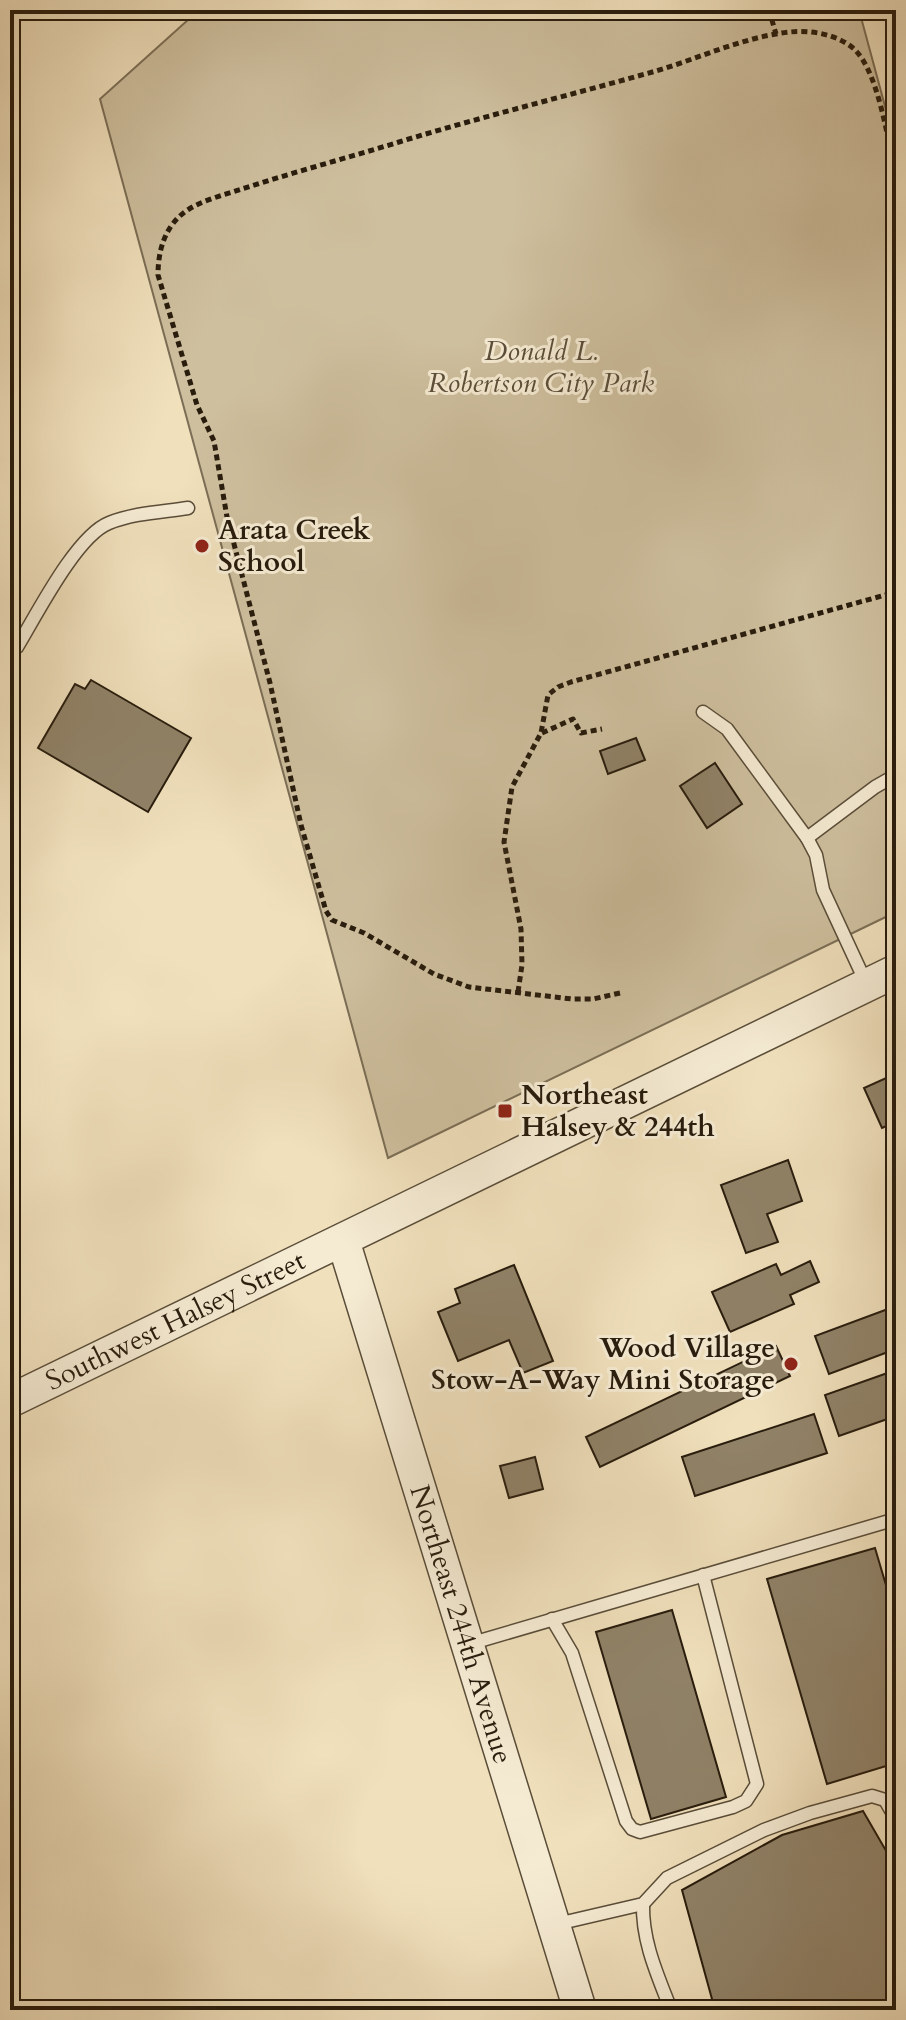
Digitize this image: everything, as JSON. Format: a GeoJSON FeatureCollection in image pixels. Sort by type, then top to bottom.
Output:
{"type":"FeatureCollection","features":[{"type":"Feature","properties":{"kind":"street","name":"Southwest Halsey Street"},"geometry":{"type":"LineString","coordinates":[[10,1401],[896,971]]}},
{"type":"Feature","properties":{"kind":"street","name":"Northeast 244th Avenue"},"geometry":{"type":"LineString","coordinates":[[343,1240],[580,2010]]}},
{"type":"Feature","properties":{"kind":"lane"},"geometry":{"type":"LineString","coordinates":[[10,652],[17,647],[87,539],[106,524],[188,508]]}},
{"type":"Feature","properties":{"kind":"lane"},"geometry":{"type":"LineString","coordinates":[[703,712],[727,729],[807,838],[816,855],[823,890],[867,985]]}},
{"type":"Feature","properties":{"kind":"lane"},"geometry":{"type":"LineString","coordinates":[[807,838],[896,775]]}},
{"type":"Feature","properties":{"kind":"lane"},"geometry":{"type":"LineString","coordinates":[[469,1644],[896,1519]]}},
{"type":"Feature","properties":{"kind":"lane"},"geometry":{"type":"LineString","coordinates":[[552,1619],[572,1653],[626,1821],[632,1829],[640,1832],[733,1807],[746,1801],[757,1784],[703,1575]]}},
{"type":"Feature","properties":{"kind":"lane"},"geometry":{"type":"LineString","coordinates":[[553,1924],[643,1904],[667,1878],[764,1830],[810,1813],[872,1796],[885,1800],[896,1819]]}},
{"type":"Feature","properties":{"kind":"lane"},"geometry":{"type":"LineString","coordinates":[[643,1904],[642,1918],[649,1954],[671,2010]]}},
{"type":"Feature","properties":{"kind":"path"},"geometry":{"type":"LineString","coordinates":[[769,10],[776,34]]}},
{"type":"Feature","properties":{"kind":"path"},"geometry":{"type":"LineString","coordinates":[[620,993],[593,999],[572,999],[469,987],[434,974],[364,933],[332,920],[326,911],[301,825],[270,683],[227,517],[214,441],[197,405],[158,275],[162,243],[177,219],[187,210],[221,196],[776,34],[814,32],[852,48],[863,60],[877,98],[896,173]]}},
{"type":"Feature","properties":{"kind":"path"},"geometry":{"type":"LineString","coordinates":[[518,992],[522,965],[521,929],[504,842],[512,787],[541,733],[548,695],[558,687],[896,592]]}},
{"type":"Feature","properties":{"kind":"path"},"geometry":{"type":"LineString","coordinates":[[541,733],[573,719],[581,733],[602,729]]}},
{"type":"Feature","properties":{"kind":"green space","name":"Donald L. Robertson City Park"},"geometry":{"type":"Polygon","coordinates":[[[199,10],[859,10],[896,147],[896,912],[388,1158],[100,99],[199,10]]]}},
{"type":"Feature","properties":{"kind":"building"},"geometry":{"type":"Polygon","coordinates":[[[91,680],[191,738],[148,812],[38,748],[75,684],[85,689],[91,680]]]}},
{"type":"Feature","properties":{"kind":"building"},"geometry":{"type":"Polygon","coordinates":[[[636,738],[645,760],[608,774],[600,751],[636,738]]]}},
{"type":"Feature","properties":{"kind":"building"},"geometry":{"type":"Polygon","coordinates":[[[715,763],[742,804],[707,828],[680,786],[715,763]]]}},
{"type":"Feature","properties":{"kind":"building"},"geometry":{"type":"Polygon","coordinates":[[[895,1074],[896,1122],[882,1128],[864,1088],[895,1074]]]}},
{"type":"Feature","properties":{"kind":"building"},"geometry":{"type":"Polygon","coordinates":[[[788,1160],[802,1201],[767,1214],[778,1242],[746,1253],[721,1185],[788,1160]]]}},
{"type":"Feature","properties":{"kind":"building"},"geometry":{"type":"Polygon","coordinates":[[[810,1261],[819,1282],[790,1295],[794,1304],[730,1332],[712,1292],[776,1264],[781,1275],[810,1261]]]}},
{"type":"Feature","properties":{"kind":"building"},"geometry":{"type":"Polygon","coordinates":[[[514,1265],[553,1361],[523,1373],[509,1340],[458,1361],[438,1312],[460,1303],[455,1289],[514,1265]]]}},
{"type":"Feature","properties":{"kind":"building"},"geometry":{"type":"Polygon","coordinates":[[[896,1306],[896,1349],[829,1374],[815,1336],[896,1306]]]}},
{"type":"Feature","properties":{"kind":"building"},"geometry":{"type":"Polygon","coordinates":[[[776,1346],[790,1376],[600,1467],[586,1437],[776,1346]]]}},
{"type":"Feature","properties":{"kind":"building"},"geometry":{"type":"Polygon","coordinates":[[[896,1370],[896,1416],[839,1436],[825,1395],[896,1370]]]}},
{"type":"Feature","properties":{"kind":"building"},"geometry":{"type":"Polygon","coordinates":[[[814,1414],[827,1453],[695,1496],[682,1457],[814,1414]]]}},
{"type":"Feature","properties":{"kind":"building"},"geometry":{"type":"Polygon","coordinates":[[[535,1457],[543,1489],[509,1498],[500,1466],[535,1457]]]}},
{"type":"Feature","properties":{"kind":"building"},"geometry":{"type":"Polygon","coordinates":[[[875,1548],[896,1619],[896,1763],[827,1784],[767,1579],[875,1548]]]}},
{"type":"Feature","properties":{"kind":"building"},"geometry":{"type":"Polygon","coordinates":[[[672,1610],[726,1797],[651,1819],[596,1632],[672,1610]]]}},
{"type":"Feature","properties":{"kind":"building"},"geometry":{"type":"Polygon","coordinates":[[[863,1811],[896,1868],[896,2010],[715,2010],[682,1890],[782,1835],[863,1811]]]}},
{"type":"Feature","properties":{"kind":"place","name":"Arata Creek School"},"geometry":{"type":"Point","coordinates":[202,546]}},
{"type":"Feature","properties":{"kind":"place","name":"Northeast Halsey & 244th"},"geometry":{"type":"Point","coordinates":[505,1111]}},
{"type":"Feature","properties":{"kind":"place","name":"Wood Village Stow-A-Way Mini Storage"},"geometry":{"type":"Point","coordinates":[791,1364]}}]}
